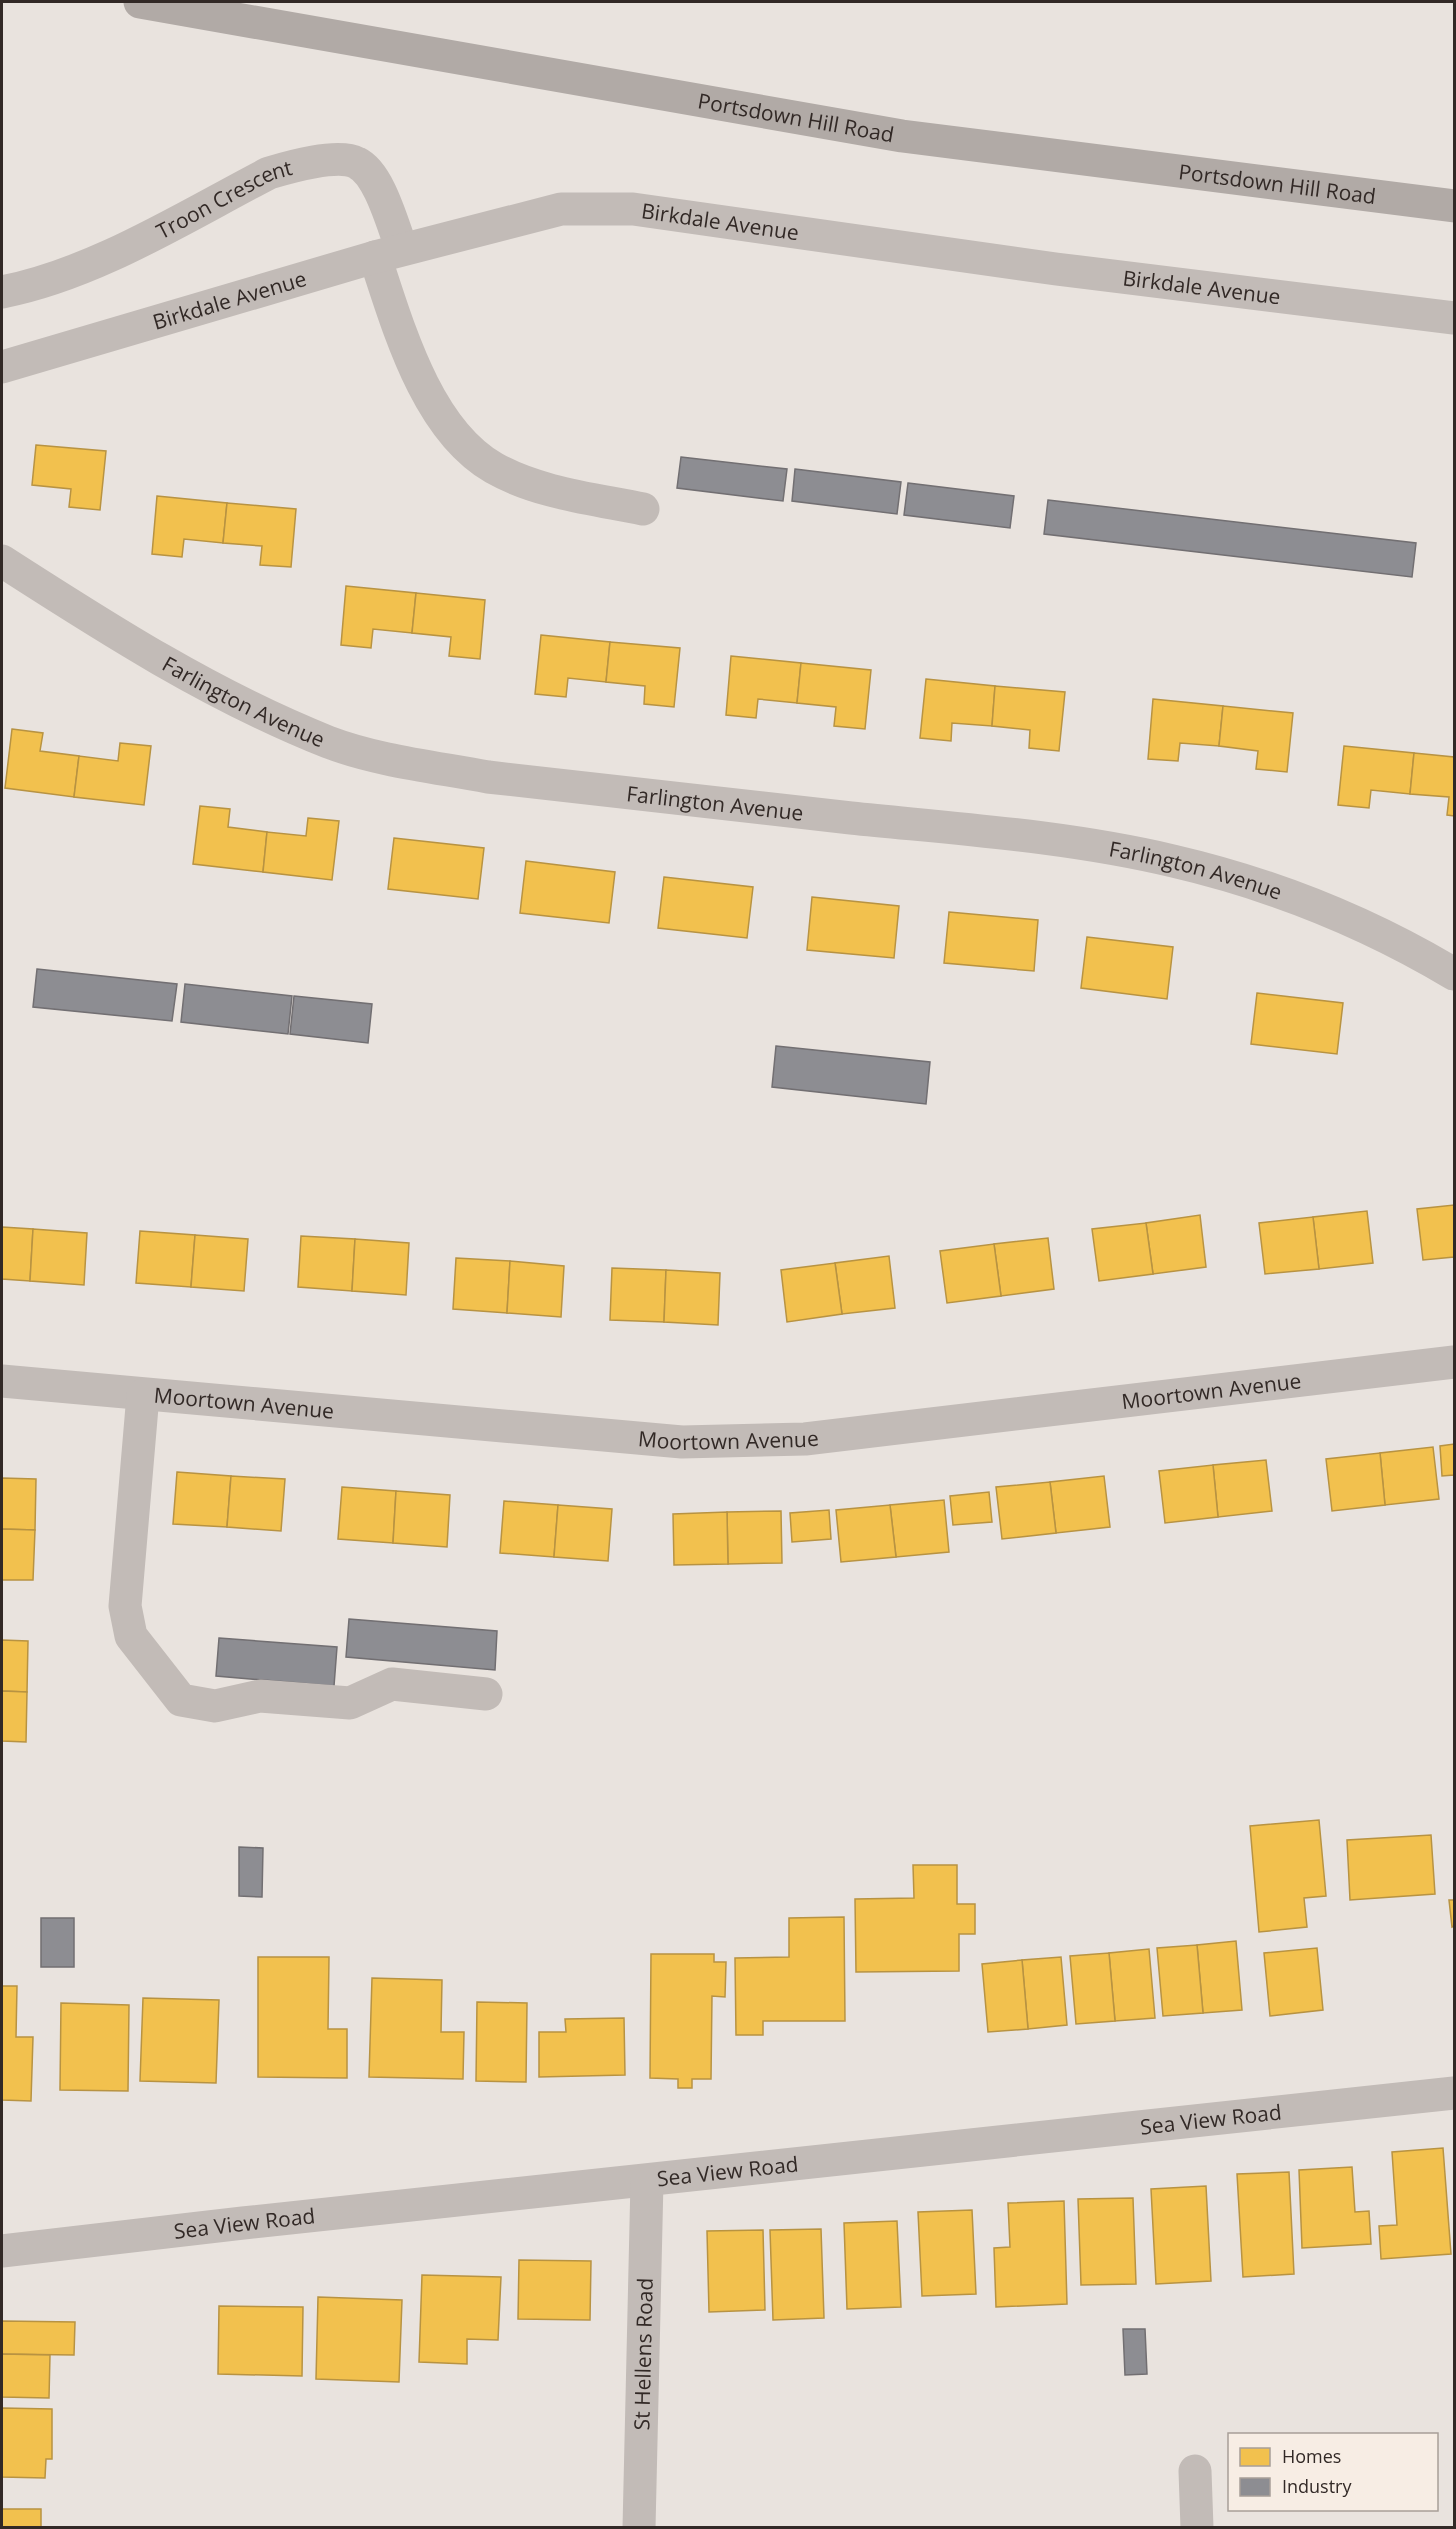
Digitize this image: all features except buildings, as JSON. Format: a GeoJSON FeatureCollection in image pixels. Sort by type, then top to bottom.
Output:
{"type":"FeatureCollection","features":[{"type":"Feature","properties":{"kind":"main road","name":"Portsdown Hill Road"},"geometry":{"type":"LineString","coordinates":[[140,2],[902,136],[1455,206]]}},
{"type":"Feature","properties":{"kind":"street","name":"Troon Crescent"},"geometry":{"type":"LineString","coordinates":[[2,292],[20,289],[99,260],[269,173],[299,164],[333,160],[357,163],[375,180],[388,253],[412,362],[425,389],[455,433],[493,468],[576,496],[643,509]]}},
{"type":"Feature","properties":{"kind":"street","name":"Birkdale Avenue"},"geometry":{"type":"LineString","coordinates":[[2,367],[388,253],[561,208],[633,209],[1056,269],[1455,318]]}},
{"type":"Feature","properties":{"kind":"street","name":"Farlington Avenue"},"geometry":{"type":"LineString","coordinates":[[2,561],[139,649],[269,716],[330,742],[403,762],[488,777],[1039,838],[1173,861],[1257,884],[1334,912],[1415,950],[1455,974]]}},
{"type":"Feature","properties":{"kind":"street","name":"Moortown Avenue"},"geometry":{"type":"LineString","coordinates":[[2,1381],[682,1442],[805,1439],[1455,1362]]}},
{"type":"Feature","properties":{"kind":"street"},"geometry":{"type":"LineString","coordinates":[[143,1395],[125,1606],[131,1636],[181,1700],[215,1706],[260,1696],[350,1703],[392,1684],[486,1694]]}},
{"type":"Feature","properties":{"kind":"street","name":"Sea View Road"},"geometry":{"type":"LineString","coordinates":[[2,2251],[1455,2093]]}},
{"type":"Feature","properties":{"kind":"street","name":"St Hellens Road"},"geometry":{"type":"LineString","coordinates":[[639,2528],[647,2181]]}},
{"type":"Feature","properties":{"kind":"street"},"geometry":{"type":"LineString","coordinates":[[1195,2471],[1197,2528]]}}]}
